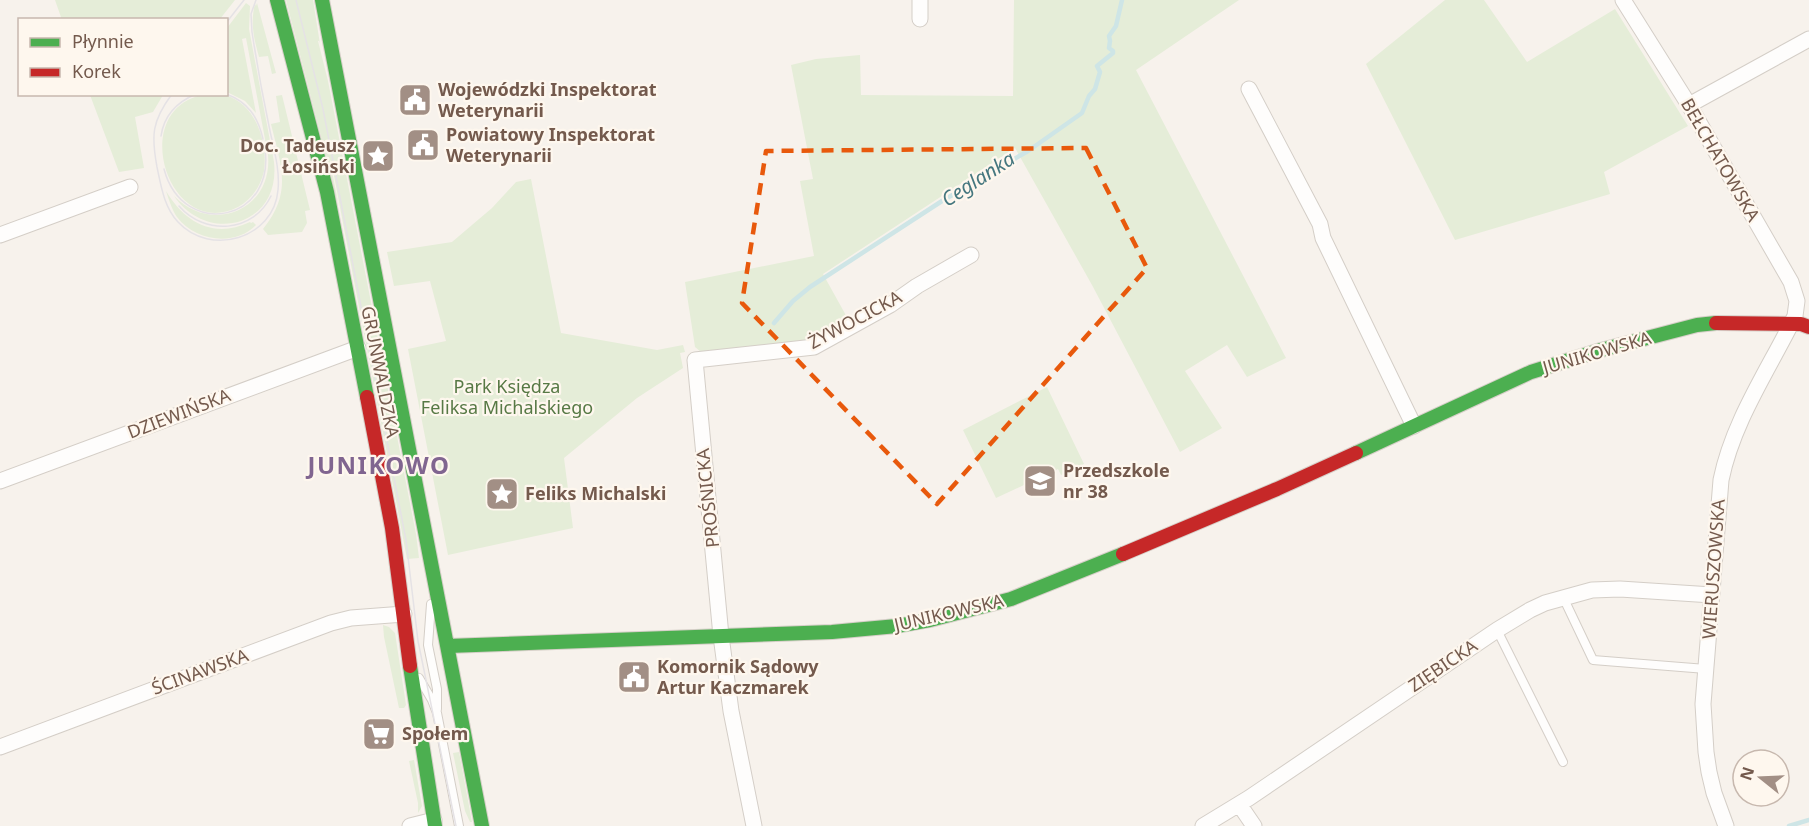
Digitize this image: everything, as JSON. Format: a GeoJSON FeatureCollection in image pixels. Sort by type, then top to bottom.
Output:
{"type":"FeatureCollection","features":[{"type":"Feature","properties":{"kind":"street","name":"GRUNWALDZKA"},"geometry":{"type":"LineString","coordinates":[[277,0],[327,192],[358,348],[392,528],[419,733],[435,823]]}},
{"type":"Feature","properties":{"kind":"street","name":"GRUNWALDZKA"},"geometry":{"type":"LineString","coordinates":[[322,0],[482,826]]}},
{"type":"Feature","properties":{"kind":"street"},"geometry":{"type":"LineString","coordinates":[[920,0],[920,19]]}},
{"type":"Feature","properties":{"kind":"street","name":"BEŁCHATOWSKA"},"geometry":{"type":"LineString","coordinates":[[1623,0],[1689,105],[1791,282],[1797,308],[1790,325]]}},
{"type":"Feature","properties":{"kind":"street"},"geometry":{"type":"LineString","coordinates":[[1689,105],[1809,39]]}},
{"type":"Feature","properties":{"kind":"street"},"geometry":{"type":"LineString","coordinates":[[1249,89],[1320,224],[1323,237],[1414,426]]}},
{"type":"Feature","properties":{"kind":"street"},"geometry":{"type":"LineString","coordinates":[[0,235],[130,187]]}},
{"type":"Feature","properties":{"kind":"street","name":"ŻYWOCICKA"},"geometry":{"type":"LineString","coordinates":[[694,360],[814,347],[890,305],[917,286],[971,255]]}},
{"type":"Feature","properties":{"kind":"street","name":"JUNIKOWSKA"},"geometry":{"type":"LineString","coordinates":[[448,646],[832,632],[897,627],[930,620],[1011,599],[1116,557],[1277,489],[1521,376],[1674,330],[1719,323],[1801,324],[1809,327]]}},
{"type":"Feature","properties":{"kind":"street","name":"WIERUSZOWSKA"},"geometry":{"type":"LineString","coordinates":[[1726,826],[1714,793],[1706,752],[1703,704],[1721,480],[1725,459],[1752,398],[1790,325]]}},
{"type":"Feature","properties":{"kind":"street","name":"DZIEWIŃSKA"},"geometry":{"type":"LineString","coordinates":[[0,481],[358,348]]}},
{"type":"Feature","properties":{"kind":"street","name":"PROŚNICKA"},"geometry":{"type":"LineString","coordinates":[[694,360],[721,636],[731,711],[754,826]]}},
{"type":"Feature","properties":{"kind":"street","name":"ZIĘBICKA"},"geometry":{"type":"LineString","coordinates":[[1203,826],[1530,610],[1563,597],[1592,590],[1620,589],[1712,595]]}},
{"type":"Feature","properties":{"kind":"street","name":"ŚCINAWSKA"},"geometry":{"type":"LineString","coordinates":[[0,747],[331,623],[351,618],[404,614]]}},
{"type":"Feature","properties":{"kind":"street"},"geometry":{"type":"LineString","coordinates":[[1239,804],[1254,826]]}},
{"type":"Feature","properties":{"kind":"street"},"geometry":{"type":"LineString","coordinates":[[410,826],[435,823]]}},
{"type":"Feature","properties":{"kind":"lane"},"geometry":{"type":"LineString","coordinates":[[432,569],[428,639],[437,689],[437,713]]}},
{"type":"Feature","properties":{"kind":"lane"},"geometry":{"type":"LineString","coordinates":[[1563,597],[1593,660],[1706,669]]}},
{"type":"Feature","properties":{"kind":"lane"},"geometry":{"type":"LineString","coordinates":[[1497,630],[1563,762]]}},
{"type":"Feature","properties":{"kind":"lane"},"geometry":{"type":"LineString","coordinates":[[408,652],[412,666],[437,713],[460,824]]}},
{"type":"Feature","properties":{"kind":"highlighted area"},"geometry":{"type":"Polygon","coordinates":[[[1086,148],[1147,268],[937,504],[742,303],[766,151],[1086,148]]]}},
{"type":"Feature","properties":{"kind":"green space"},"geometry":{"type":"Polygon","coordinates":[[[55,0],[235,0],[221,18],[61,18],[55,0]]]}},
{"type":"Feature","properties":{"kind":"green space"},"geometry":{"type":"Polygon","coordinates":[[[286,0],[313,0],[320,44],[318,41],[328,81],[419,558],[407,559],[331,160],[339,207],[286,0]]]}},
{"type":"Feature","properties":{"kind":"green space"},"geometry":{"type":"Polygon","coordinates":[[[1014,0],[1239,0],[1136,70],[1286,358],[1247,377],[1227,345],[1185,371],[1222,428],[1180,452],[1092,285],[1015,148],[823,274],[848,319],[810,342],[701,352],[695,347],[685,282],[814,256],[800,181],[813,179],[791,65],[816,59],[860,55],[861,95],[1013,96],[1014,0]]]}},
{"type":"Feature","properties":{"kind":"green space"},"geometry":{"type":"Polygon","coordinates":[[[1445,0],[1484,0],[1527,62],[1615,9],[1688,126],[1604,172],[1610,194],[1455,240],[1366,64],[1445,0]]]}},
{"type":"Feature","properties":{"kind":"green space"},"geometry":{"type":"Polygon","coordinates":[[[246,3],[250,6],[249,29],[274,162],[273,184],[266,201],[255,214],[240,221],[223,224],[205,221],[189,211],[174,196],[189,208],[205,214],[222,215],[237,211],[250,202],[261,190],[267,174],[268,155],[246,38],[242,39],[256,113],[245,101],[228,92],[228,27],[246,3]]]}},
{"type":"Feature","properties":{"kind":"green space"},"geometry":{"type":"Polygon","coordinates":[[[257,3],[276,73],[272,74],[268,56],[259,57],[253,31],[255,4],[256,6],[257,3]]]}},
{"type":"Feature","properties":{"kind":"green space"},"geometry":{"type":"Polygon","coordinates":[[[282,95],[310,210],[305,211],[307,223],[302,232],[268,235],[263,229],[272,216],[281,191],[281,166],[271,124],[280,122],[276,96],[282,95]]]}},
{"type":"Feature","properties":{"kind":"green space"},"geometry":{"type":"Polygon","coordinates":[[[90,96],[162,96],[153,112],[135,117],[144,168],[119,172],[90,96]]]}},
{"type":"Feature","properties":{"kind":"green space"},"geometry":{"type":"Polygon","coordinates":[[[200,96],[227,96],[245,107],[258,125],[264,148],[264,171],[255,192],[238,207],[214,213],[193,207],[177,191],[166,170],[162,147],[166,124],[179,106],[200,96]]]}},
{"type":"Feature","properties":{"kind":"green space","name":"Park Księdza Feliksa Michalskiego"},"geometry":{"type":"Polygon","coordinates":[[[531,179],[561,333],[657,350],[683,345],[685,352],[680,353],[683,368],[637,398],[564,458],[573,528],[448,555],[408,349],[446,341],[430,281],[394,286],[387,252],[452,242],[492,208],[516,182],[531,179]]]}},
{"type":"Feature","properties":{"kind":"green space"},"geometry":{"type":"Polygon","coordinates":[[[166,191],[182,212],[202,225],[224,229],[250,222],[256,225],[237,236],[215,238],[204,236],[185,225],[177,217],[166,191]]]}},
{"type":"Feature","properties":{"kind":"green space"},"geometry":{"type":"Polygon","coordinates":[[[1047,387],[1084,464],[1061,475],[1058,469],[996,498],[963,430],[1047,387]]]}},
{"type":"Feature","properties":{"kind":"green space"},"geometry":{"type":"Polygon","coordinates":[[[383,625],[395,633],[406,705],[404,708],[399,708],[383,625]]]}},
{"type":"Feature","properties":{"kind":"green space"},"geometry":{"type":"Polygon","coordinates":[[[459,752],[472,822],[465,811],[453,753],[459,752]]]}},
{"type":"Feature","properties":{"kind":"green space"},"geometry":{"type":"Polygon","coordinates":[[[414,760],[422,806],[418,813],[409,761],[414,760]]]}},
{"type":"Feature","properties":{"kind":"waterway","name":"Ceglanka"},"geometry":{"type":"LineString","coordinates":[[774,323],[793,301],[810,287],[942,201],[1028,151],[1082,113],[1089,96],[1095,89],[1100,72],[1097,66],[1113,53],[1109,48],[1109,36],[1116,26],[1122,0]]}},
{"type":"Feature","properties":{"kind":"waterway"},"geometry":{"type":"LineString","coordinates":[[1789,826],[1809,820]]}},
{"type":"Feature","properties":{"kind":"tram line"},"geometry":{"type":"LineString","coordinates":[[228,20],[244,0]]}},
{"type":"Feature","properties":{"kind":"tram line"},"geometry":{"type":"LineString","coordinates":[[171,96],[160,112],[154,137],[160,182],[169,210],[191,233],[207,239],[238,238],[253,231],[265,221],[274,207],[278,190],[276,160],[252,32],[251,14],[256,0]]}},
{"type":"Feature","properties":{"kind":"tram line"},"geometry":{"type":"LineString","coordinates":[[296,0],[323,109],[406,540],[418,641],[456,826]]}},
{"type":"Feature","properties":{"kind":"tram line"},"geometry":{"type":"LineString","coordinates":[[228,95],[240,101],[251,111],[263,139]]}},
{"type":"Feature","properties":{"kind":"tram line"},"geometry":{"type":"LineString","coordinates":[[161,136],[172,110],[192,96]]}},
{"type":"Feature","properties":{"kind":"tram line"},"geometry":{"type":"LineString","coordinates":[[164,169],[174,192],[190,206],[208,213],[227,213],[244,205],[258,191],[265,170],[264,143]]}},
{"type":"Feature","properties":{"kind":"tram line"},"geometry":{"type":"LineString","coordinates":[[179,206],[190,216],[202,222],[215,226],[228,226],[253,217],[271,196]]}},
{"type":"Feature","properties":{"kind":"traffic: fast"},"geometry":{"type":"LineString","coordinates":[[277,0],[327,192],[367,397]]}},
{"type":"Feature","properties":{"kind":"traffic: fast"},"geometry":{"type":"LineString","coordinates":[[322,0],[482,826]]}},
{"type":"Feature","properties":{"kind":"traffic: fast"},"geometry":{"type":"LineString","coordinates":[[1356,453],[1531,372],[1601,350],[1697,325],[1716,323]]}},
{"type":"Feature","properties":{"kind":"traffic: fast"},"geometry":{"type":"LineString","coordinates":[[448,646],[832,632],[897,626],[1011,599],[1123,554]]}},
{"type":"Feature","properties":{"kind":"traffic: fast"},"geometry":{"type":"LineString","coordinates":[[410,666],[435,826]]}},
{"type":"Feature","properties":{"kind":"traffic: jam"},"geometry":{"type":"LineString","coordinates":[[1716,323],[1801,324],[1809,327]]}},
{"type":"Feature","properties":{"kind":"traffic: jam"},"geometry":{"type":"LineString","coordinates":[[367,397],[392,528],[410,666]]}},
{"type":"Feature","properties":{"kind":"traffic: jam"},"geometry":{"type":"LineString","coordinates":[[1123,554],[1356,453]]}},
{"type":"Feature","properties":{"kind":"place","name":"Wojewódzki Inspektorat Weterynarii"},"geometry":{"type":"Point","coordinates":[415,100]}},
{"type":"Feature","properties":{"kind":"place","name":"Powiatowy Inspektorat Weterynarii"},"geometry":{"type":"Point","coordinates":[423,145]}},
{"type":"Feature","properties":{"kind":"place","name":"Doc. Tadeusz Łosiński"},"geometry":{"type":"Point","coordinates":[378,156]}},
{"type":"Feature","properties":{"kind":"place","name":"Przedszkole nr 38"},"geometry":{"type":"Point","coordinates":[1040,481]}},
{"type":"Feature","properties":{"kind":"place","name":"Feliks Michalski"},"geometry":{"type":"Point","coordinates":[502,494]}},
{"type":"Feature","properties":{"kind":"place","name":"Komornik Sądowy Artur Kaczmarek"},"geometry":{"type":"Point","coordinates":[634,677]}},
{"type":"Feature","properties":{"kind":"place","name":"Społem"},"geometry":{"type":"Point","coordinates":[379,734]}},
{"type":"Feature","properties":{"kind":"district","name":"JUNIKOWO"},"geometry":{"type":"Point","coordinates":[379,466]}}]}
